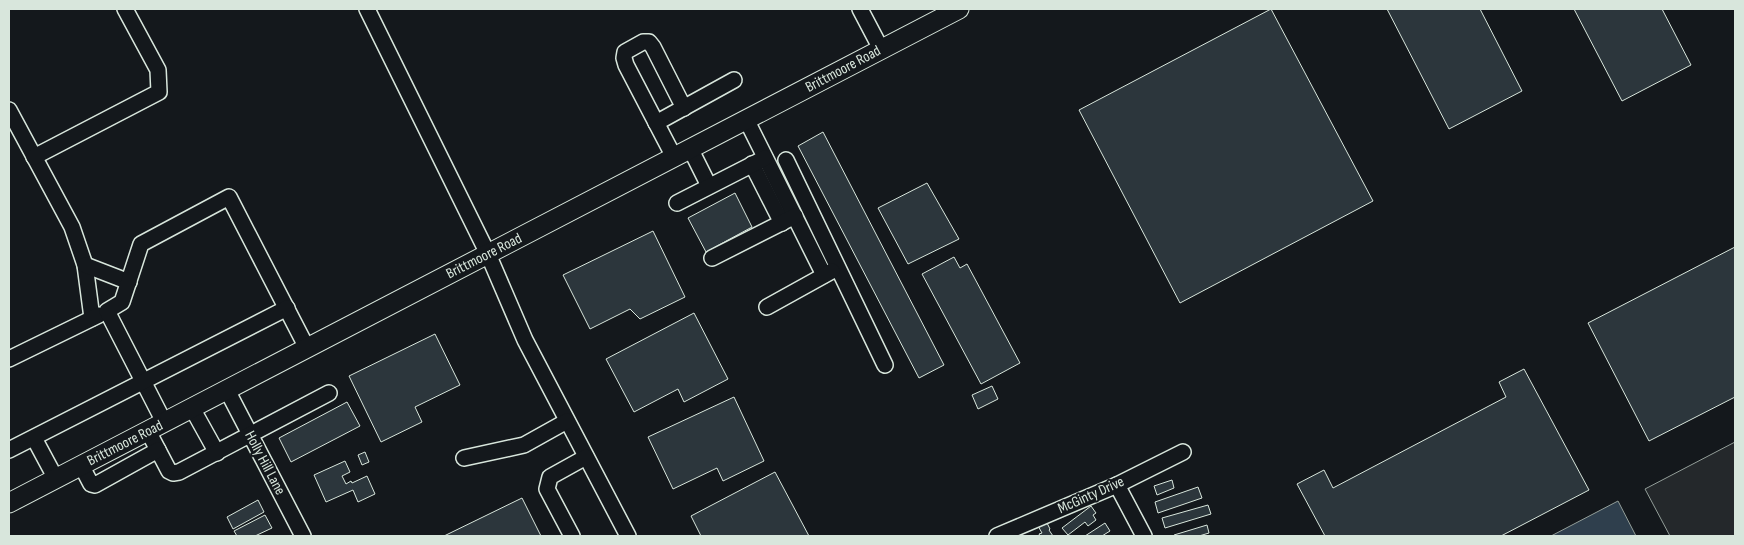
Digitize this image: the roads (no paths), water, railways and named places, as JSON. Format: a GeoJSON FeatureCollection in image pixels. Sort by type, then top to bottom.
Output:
{"type":"FeatureCollection","features":[{"type":"Feature","properties":{"kind":"main road","name":"Brittmoore Road"},"geometry":{"type":"LineString","coordinates":[[9,503],[959,9]]}},
{"type":"Feature","properties":{"kind":"street"},"geometry":{"type":"LineString","coordinates":[[34,157],[159,92],[158,70],[125,9]]}},
{"type":"Feature","properties":{"kind":"street"},"geometry":{"type":"LineString","coordinates":[[367,9],[488,254],[526,340],[628,536]]}},
{"type":"Feature","properties":{"kind":"street"},"geometry":{"type":"LineString","coordinates":[[860,9],[881,49]]}},
{"type":"Feature","properties":{"kind":"street"},"geometry":{"type":"LineString","coordinates":[[684,108],[649,42],[643,42],[625,52],[624,58],[656,123],[709,186]]}},
{"type":"Feature","properties":{"kind":"street"},"geometry":{"type":"LineString","coordinates":[[656,123],[734,80]]}},
{"type":"Feature","properties":{"kind":"street"},"geometry":{"type":"LineString","coordinates":[[9,110],[13,128],[34,157],[72,227],[85,266],[92,318]]}},
{"type":"Feature","properties":{"kind":"street"},"geometry":{"type":"LineString","coordinates":[[746,119],[758,161],[788,219],[824,275]]}},
{"type":"Feature","properties":{"kind":"street"},"geometry":{"type":"LineString","coordinates":[[786,160],[885,365]]}},
{"type":"Feature","properties":{"kind":"street"},"geometry":{"type":"LineString","coordinates":[[677,203],[758,161]]}},
{"type":"Feature","properties":{"kind":"street"},"geometry":{"type":"LineString","coordinates":[[9,359],[122,302],[141,244],[229,197],[307,348]]}},
{"type":"Feature","properties":{"kind":"street"},"geometry":{"type":"LineString","coordinates":[[712,258],[788,219]]}},
{"type":"Feature","properties":{"kind":"street"},"geometry":{"type":"LineString","coordinates":[[85,266],[128,282]]}},
{"type":"Feature","properties":{"kind":"street"},"geometry":{"type":"LineString","coordinates":[[767,307],[838,267]]}},
{"type":"Feature","properties":{"kind":"street"},"geometry":{"type":"LineString","coordinates":[[9,450],[287,308]]}},
{"type":"Feature","properties":{"kind":"street"},"geometry":{"type":"LineString","coordinates":[[107,311],[164,422]]}},
{"type":"Feature","properties":{"kind":"street","name":"Holly Hill Lane"},"geometry":{"type":"LineString","coordinates":[[227,390],[304,536]]}},
{"type":"Feature","properties":{"kind":"street"},"geometry":{"type":"LineString","coordinates":[[148,431],[169,471],[173,473],[179,472],[251,436],[329,393]]}},
{"type":"Feature","properties":{"kind":"street"},"geometry":{"type":"LineString","coordinates":[[192,408],[217,453]]}},
{"type":"Feature","properties":{"kind":"street"},"geometry":{"type":"LineString","coordinates":[[464,458],[524,445],[567,421]]}},
{"type":"Feature","properties":{"kind":"street"},"geometry":{"type":"LineString","coordinates":[[34,438],[56,479]]}},
{"type":"Feature","properties":{"kind":"street"},"geometry":{"type":"LineString","coordinates":[[81,465],[91,484],[95,485],[158,450]]}},
{"type":"Feature","properties":{"kind":"street","name":"McGinty Drive"},"geometry":{"type":"LineString","coordinates":[[997,536],[1117,485],[1184,452]]}},
{"type":"Feature","properties":{"kind":"street"},"geometry":{"type":"LineString","coordinates":[[572,536],[547,488],[550,477],[586,457]]}},
{"type":"Feature","properties":{"kind":"street"},"geometry":{"type":"LineString","coordinates":[[1117,485],[1144,536]]}},
{"type":"Feature","properties":{"kind":"water"},"geometry":{"type":"Polygon","coordinates":[[[1618,501],[1636,536],[1551,536],[1618,501]]]}}]}
